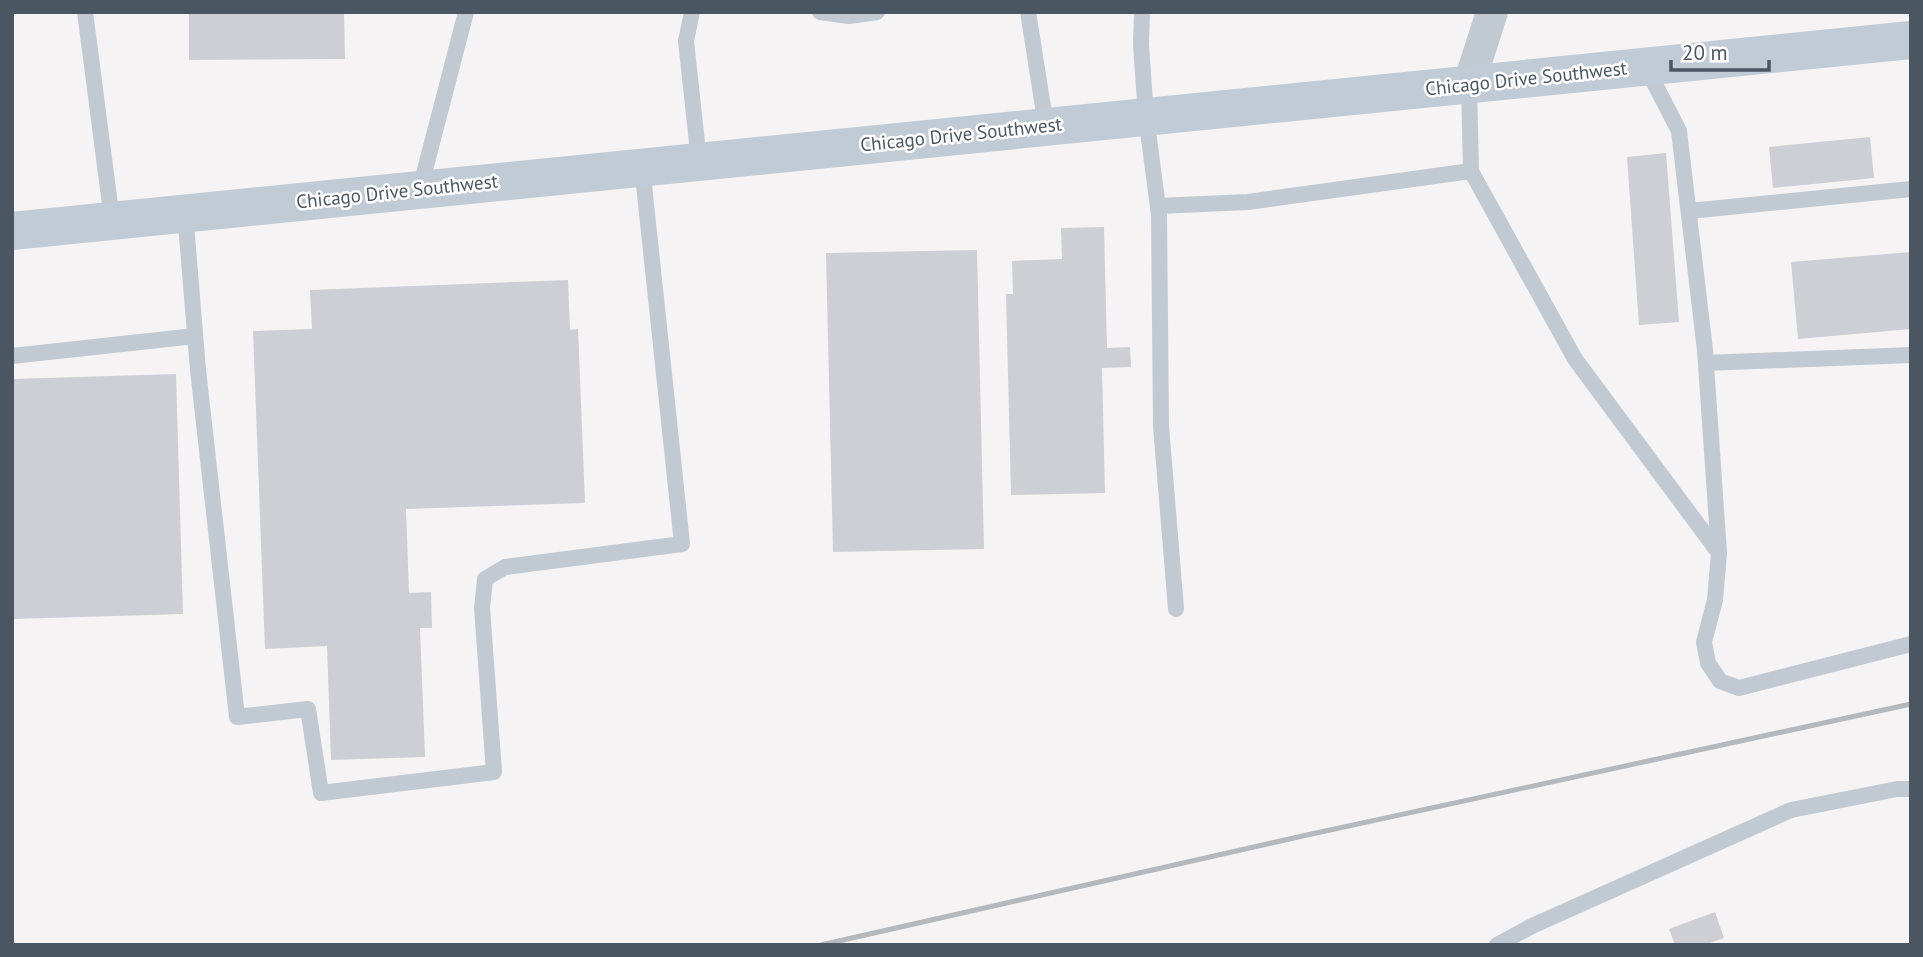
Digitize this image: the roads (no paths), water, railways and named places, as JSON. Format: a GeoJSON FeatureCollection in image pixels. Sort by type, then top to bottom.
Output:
{"type":"FeatureCollection","features":[{"type":"Feature","properties":{"kind":"main road","name":"Chicago Drive Southwest"},"geometry":{"type":"LineString","coordinates":[[12,231],[1911,40]]}},
{"type":"Feature","properties":{"kind":"street"},"geometry":{"type":"LineString","coordinates":[[1469,84],[1492,12]]}},
{"type":"Feature","properties":{"kind":"lane"},"geometry":{"type":"LineString","coordinates":[[85,12],[112,220]]}},
{"type":"Feature","properties":{"kind":"lane"},"geometry":{"type":"LineString","coordinates":[[420,189],[466,12]]}},
{"type":"Feature","properties":{"kind":"lane"},"geometry":{"type":"LineString","coordinates":[[692,12],[686,41],[699,161]]}},
{"type":"Feature","properties":{"kind":"lane"},"geometry":{"type":"LineString","coordinates":[[820,12],[849,16],[877,12]]}},
{"type":"Feature","properties":{"kind":"lane"},"geometry":{"type":"LineString","coordinates":[[1028,12],[1046,126]]}},
{"type":"Feature","properties":{"kind":"lane"},"geometry":{"type":"LineString","coordinates":[[1142,12],[1146,116],[1157,206],[1161,426],[1176,609]]}},
{"type":"Feature","properties":{"kind":"lane"},"geometry":{"type":"LineString","coordinates":[[1646,66],[1679,131],[1706,363],[1719,553],[1715,600],[1704,642],[1708,663],[1720,681],[1739,688],[1911,644]]}},
{"type":"Feature","properties":{"kind":"lane"},"geometry":{"type":"LineString","coordinates":[[1469,84],[1471,171],[1575,359],[1719,553]]}},
{"type":"Feature","properties":{"kind":"lane"},"geometry":{"type":"LineString","coordinates":[[185,212],[195,336],[237,717],[309,709],[321,793],[494,772],[482,608],[485,579],[505,567],[682,544],[642,166]]}},
{"type":"Feature","properties":{"kind":"lane"},"geometry":{"type":"LineString","coordinates":[[1157,206],[1248,202],[1471,171]]}},
{"type":"Feature","properties":{"kind":"lane"},"geometry":{"type":"LineString","coordinates":[[1689,211],[1911,189]]}},
{"type":"Feature","properties":{"kind":"lane"},"geometry":{"type":"LineString","coordinates":[[12,356],[195,336]]}},
{"type":"Feature","properties":{"kind":"lane"},"geometry":{"type":"LineString","coordinates":[[1706,363],[1911,355]]}},
{"type":"Feature","properties":{"kind":"lane"},"geometry":{"type":"LineString","coordinates":[[1497,945],[1532,926],[1791,810],[1897,789],[1911,789]]}},
{"type":"Feature","properties":{"kind":"railway"},"geometry":{"type":"LineString","coordinates":[[821,945],[1307,835],[1911,704]]}}]}
